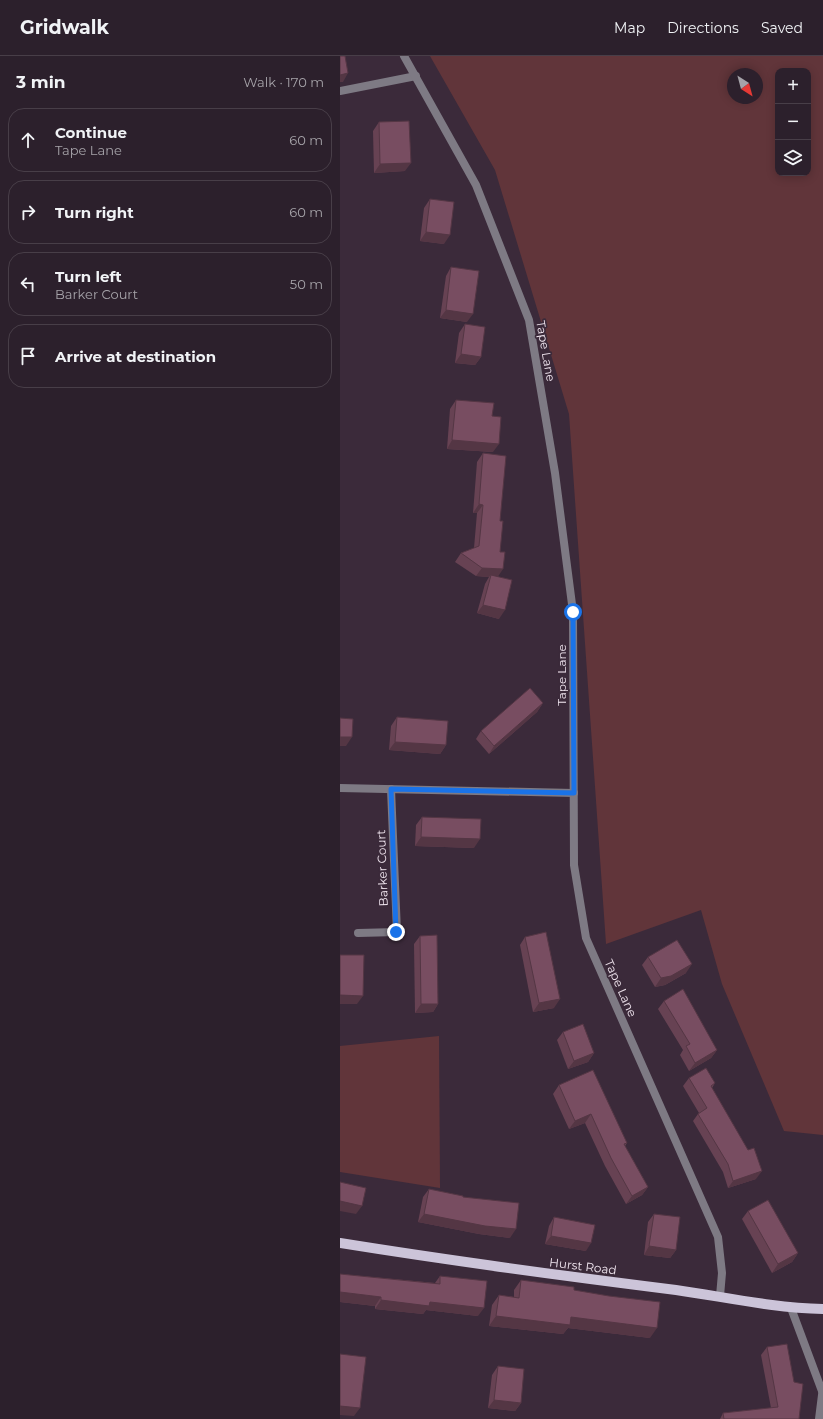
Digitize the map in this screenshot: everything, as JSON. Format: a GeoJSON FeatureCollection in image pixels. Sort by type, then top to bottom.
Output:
{"type":"FeatureCollection","features":[{"type":"Feature","properties":{"kind":"main road","name":"Hurst Road"},"geometry":{"type":"LineString","coordinates":[[340,1243],[528,1272],[720,1296],[791,1308],[823,1309]]}},
{"type":"Feature","properties":{"kind":"street","name":"Tape Lane"},"geometry":{"type":"LineString","coordinates":[[404,56],[476,184],[529,320],[555,473],[573,612],[574,865],[586,938],[718,1238],[722,1274],[720,1296]]}},
{"type":"Feature","properties":{"kind":"street"},"geometry":{"type":"LineString","coordinates":[[340,91],[416,76]]}},
{"type":"Feature","properties":{"kind":"street"},"geometry":{"type":"LineString","coordinates":[[340,788],[574,793]]}},
{"type":"Feature","properties":{"kind":"street","name":"Barker Court"},"geometry":{"type":"LineString","coordinates":[[358,933],[396,932],[391,789]]}},
{"type":"Feature","properties":{"kind":"street"},"geometry":{"type":"LineString","coordinates":[[791,1308],[822,1389],[822,1407],[819,1419]]}},
{"type":"Feature","properties":{"kind":"shaded area"},"geometry":{"type":"Polygon","coordinates":[[[430,56],[823,56],[823,1135],[784,1131],[722,984],[701,910],[606,944],[569,414],[495,170],[430,56]]]}},
{"type":"Feature","properties":{"kind":"shaded area"},"geometry":{"type":"Polygon","coordinates":[[[439,1036],[440,1188],[340,1172],[340,1046],[439,1036]]]}},
{"type":"Feature","properties":{"kind":"building"},"geometry":{"type":"Polygon","coordinates":[[[340,56],[345,56],[348,73],[340,75],[340,56]]]}},
{"type":"Feature","properties":{"kind":"building"},"geometry":{"type":"Polygon","coordinates":[[[409,121],[411,163],[380,164],[379,122],[409,121]]]}},
{"type":"Feature","properties":{"kind":"building"},"geometry":{"type":"Polygon","coordinates":[[[430,199],[454,202],[450,235],[426,232],[430,199]]]}},
{"type":"Feature","properties":{"kind":"building"},"geometry":{"type":"Polygon","coordinates":[[[451,267],[479,271],[473,314],[446,310],[451,267]]]}},
{"type":"Feature","properties":{"kind":"building"},"geometry":{"type":"Polygon","coordinates":[[[465,324],[485,327],[481,357],[461,354],[465,324]]]}},
{"type":"Feature","properties":{"kind":"building"},"geometry":{"type":"Polygon","coordinates":[[[456,400],[494,403],[492,416],[501,417],[499,444],[452,440],[456,400]]]}},
{"type":"Feature","properties":{"kind":"building"},"geometry":{"type":"Polygon","coordinates":[[[483,453],[506,456],[500,521],[503,521],[500,552],[505,552],[503,569],[482,568],[461,553],[479,546],[483,505],[479,504],[483,453]]]}},
{"type":"Feature","properties":{"kind":"building"},"geometry":{"type":"Polygon","coordinates":[[[491,575],[512,580],[505,610],[483,605],[491,575]]]}},
{"type":"Feature","properties":{"kind":"building"},"geometry":{"type":"Polygon","coordinates":[[[530,688],[543,703],[494,746],[481,731],[530,688]]]}},
{"type":"Feature","properties":{"kind":"building"},"geometry":{"type":"Polygon","coordinates":[[[397,717],[448,721],[446,745],[395,742],[397,717]]]}},
{"type":"Feature","properties":{"kind":"building"},"geometry":{"type":"Polygon","coordinates":[[[340,718],[353,719],[352,737],[340,737],[340,718]]]}},
{"type":"Feature","properties":{"kind":"building"},"geometry":{"type":"Polygon","coordinates":[[[422,817],[481,819],[480,839],[421,837],[422,817]]]}},
{"type":"Feature","properties":{"kind":"building"},"geometry":{"type":"Polygon","coordinates":[[[546,932],[560,999],[539,1003],[525,937],[546,932]]]}},
{"type":"Feature","properties":{"kind":"building"},"geometry":{"type":"Polygon","coordinates":[[[437,935],[438,1004],[421,1004],[420,936],[437,935]]]}},
{"type":"Feature","properties":{"kind":"building"},"geometry":{"type":"Polygon","coordinates":[[[677,940],[692,964],[671,976],[661,978],[648,957],[677,940]]]}},
{"type":"Feature","properties":{"kind":"building"},"geometry":{"type":"Polygon","coordinates":[[[340,955],[364,955],[363,996],[340,995],[340,955]]]}},
{"type":"Feature","properties":{"kind":"building"},"geometry":{"type":"Polygon","coordinates":[[[683,989],[717,1050],[695,1063],[686,1046],[690,1044],[664,1001],[683,989]]]}},
{"type":"Feature","properties":{"kind":"building"},"geometry":{"type":"Polygon","coordinates":[[[583,1024],[594,1053],[574,1061],[563,1032],[583,1024]]]}},
{"type":"Feature","properties":{"kind":"building"},"geometry":{"type":"Polygon","coordinates":[[[706,1068],[715,1083],[711,1086],[748,1150],[754,1148],[762,1171],[733,1181],[728,1164],[698,1114],[707,1108],[689,1078],[706,1068]]]}},
{"type":"Feature","properties":{"kind":"building"},"geometry":{"type":"Polygon","coordinates":[[[593,1070],[627,1143],[624,1144],[648,1187],[632,1196],[611,1158],[591,1114],[575,1121],[559,1085],[593,1070]]]}},
{"type":"Feature","properties":{"kind":"building"},"geometry":{"type":"Polygon","coordinates":[[[340,1182],[366,1188],[362,1206],[340,1201],[340,1182]]]}},
{"type":"Feature","properties":{"kind":"building"},"geometry":{"type":"Polygon","coordinates":[[[429,1189],[463,1197],[519,1203],[516,1229],[485,1226],[424,1214],[429,1189]]]}},
{"type":"Feature","properties":{"kind":"building"},"geometry":{"type":"Polygon","coordinates":[[[768,1200],[798,1253],[778,1264],[748,1211],[768,1200]]]}},
{"type":"Feature","properties":{"kind":"building"},"geometry":{"type":"Polygon","coordinates":[[[654,1214],[680,1217],[676,1250],[649,1246],[654,1214]]]}},
{"type":"Feature","properties":{"kind":"building"},"geometry":{"type":"Polygon","coordinates":[[[554,1217],[595,1225],[591,1243],[551,1236],[554,1217]]]}},
{"type":"Feature","properties":{"kind":"building"},"geometry":{"type":"Polygon","coordinates":[[[340,1274],[440,1284],[440,1276],[487,1281],[484,1308],[430,1302],[429,1306],[381,1300],[381,1297],[340,1292],[340,1274]]]}},
{"type":"Feature","properties":{"kind":"building"},"geometry":{"type":"Polygon","coordinates":[[[521,1280],[574,1287],[574,1290],[609,1296],[660,1302],[657,1328],[571,1317],[570,1325],[496,1316],[499,1295],[519,1298],[521,1280]]]}},
{"type":"Feature","properties":{"kind":"building"},"geometry":{"type":"Polygon","coordinates":[[[787,1344],[794,1382],[803,1384],[799,1419],[724,1419],[723,1413],[778,1407],[767,1347],[787,1344]]]}},
{"type":"Feature","properties":{"kind":"building"},"geometry":{"type":"Polygon","coordinates":[[[340,1354],[366,1357],[360,1408],[340,1406],[340,1354]]]}},
{"type":"Feature","properties":{"kind":"building"},"geometry":{"type":"Polygon","coordinates":[[[498,1366],[524,1369],[521,1403],[494,1400],[498,1366]]]}},
{"type":"Feature","properties":{"kind":"route"},"geometry":{"type":"LineString","coordinates":[[396,932],[391,789],[574,793],[573,612]]}}]}
